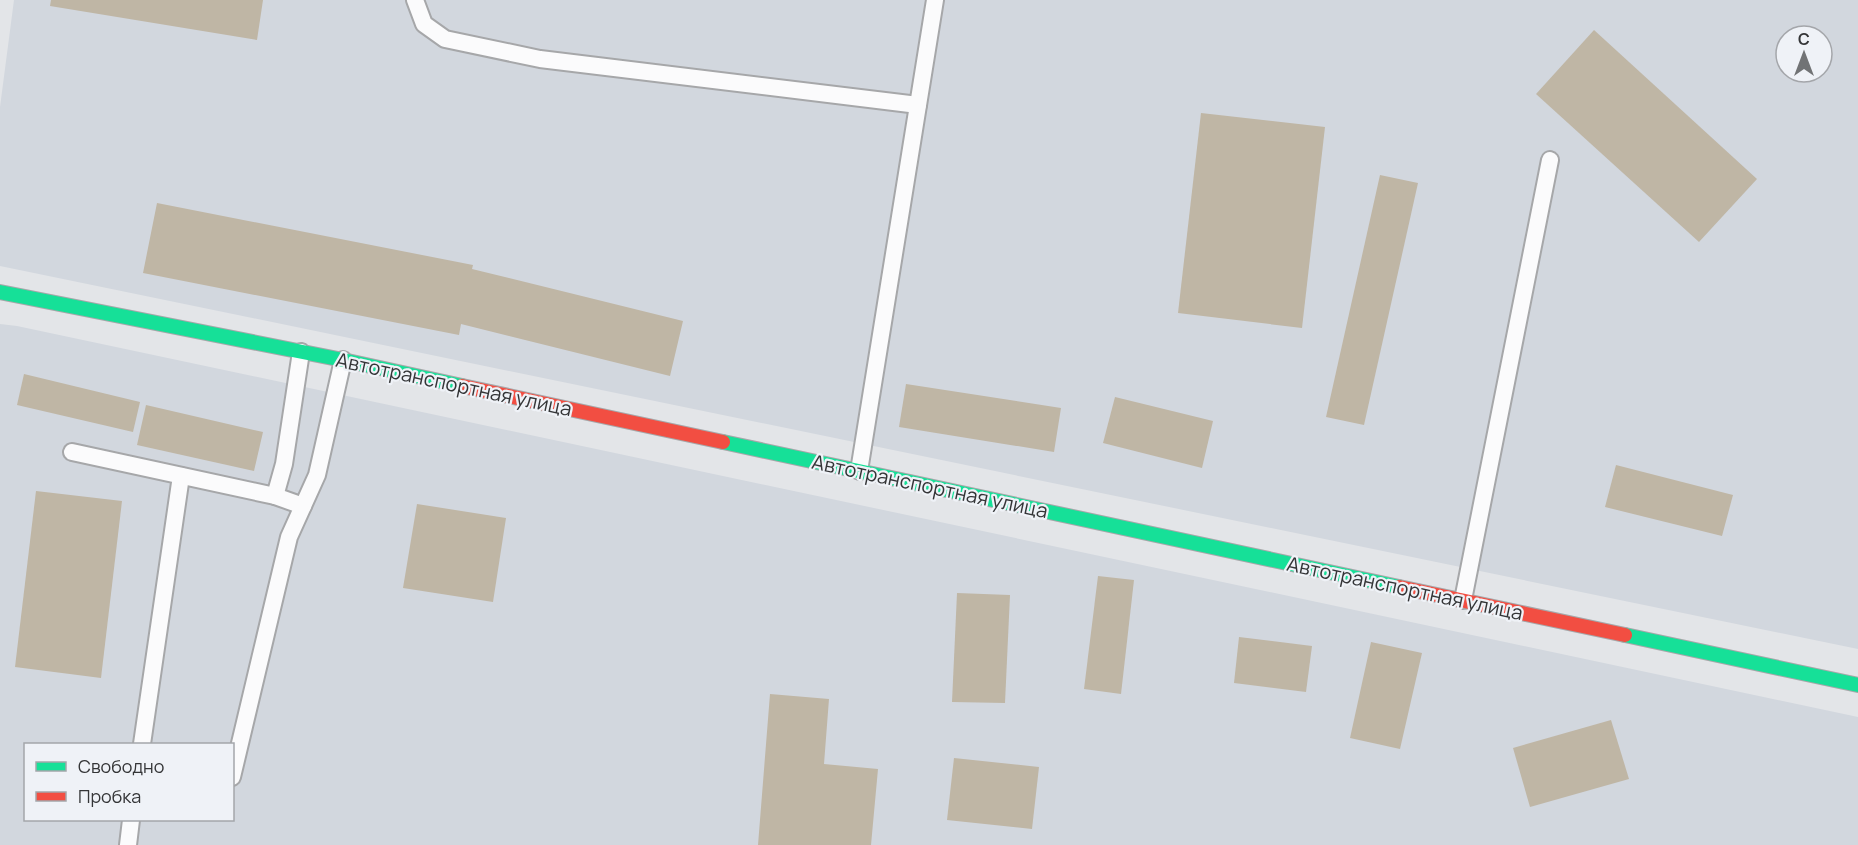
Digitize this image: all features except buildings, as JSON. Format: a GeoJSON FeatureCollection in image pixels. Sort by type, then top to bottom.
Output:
{"type":"FeatureCollection","features":[{"type":"Feature","properties":{"kind":"street","name":"Автотранспортная улица"},"geometry":{"type":"LineString","coordinates":[[0,292],[343,360],[1858,685]]}},
{"type":"Feature","properties":{"kind":"lane"},"geometry":{"type":"LineString","coordinates":[[415,0],[424,24],[445,39],[499,52],[918,105]]}},
{"type":"Feature","properties":{"kind":"lane"},"geometry":{"type":"LineString","coordinates":[[859,471],[935,0]]}},
{"type":"Feature","properties":{"kind":"lane"},"geometry":{"type":"LineString","coordinates":[[1463,600],[1550,160]]}},
{"type":"Feature","properties":{"kind":"lane"},"geometry":{"type":"LineString","coordinates":[[275,496],[284,464],[301,352]]}},
{"type":"Feature","properties":{"kind":"lane"},"geometry":{"type":"LineString","coordinates":[[234,769],[289,537],[316,475],[343,360]]}},
{"type":"Feature","properties":{"kind":"lane"},"geometry":{"type":"LineString","coordinates":[[72,452],[275,496],[303,507]]}},
{"type":"Feature","properties":{"kind":"lane"},"geometry":{"type":"LineString","coordinates":[[142,743],[181,476]]}},
{"type":"Feature","properties":{"kind":"lane"},"geometry":{"type":"LineString","coordinates":[[128,845],[132,821]]}},
{"type":"Feature","properties":{"kind":"shaded area"},"geometry":{"type":"Polygon","coordinates":[[[14,0],[1858,0],[1858,649],[0,266],[0,107],[14,0]]]}},
{"type":"Feature","properties":{"kind":"shaded area"},"geometry":{"type":"Polygon","coordinates":[[[0,324],[1858,717],[1858,845],[0,845],[0,324]]]}},
{"type":"Feature","properties":{"kind":"traffic: fast"},"geometry":{"type":"LineString","coordinates":[[0,292],[462,386]]}},
{"type":"Feature","properties":{"kind":"traffic: fast"},"geometry":{"type":"LineString","coordinates":[[723,442],[1399,587]]}},
{"type":"Feature","properties":{"kind":"traffic: fast"},"geometry":{"type":"LineString","coordinates":[[1625,635],[1858,685]]}},
{"type":"Feature","properties":{"kind":"traffic: jam"},"geometry":{"type":"LineString","coordinates":[[462,386],[723,442]]}},
{"type":"Feature","properties":{"kind":"traffic: jam"},"geometry":{"type":"LineString","coordinates":[[1399,587],[1625,635]]}}]}
